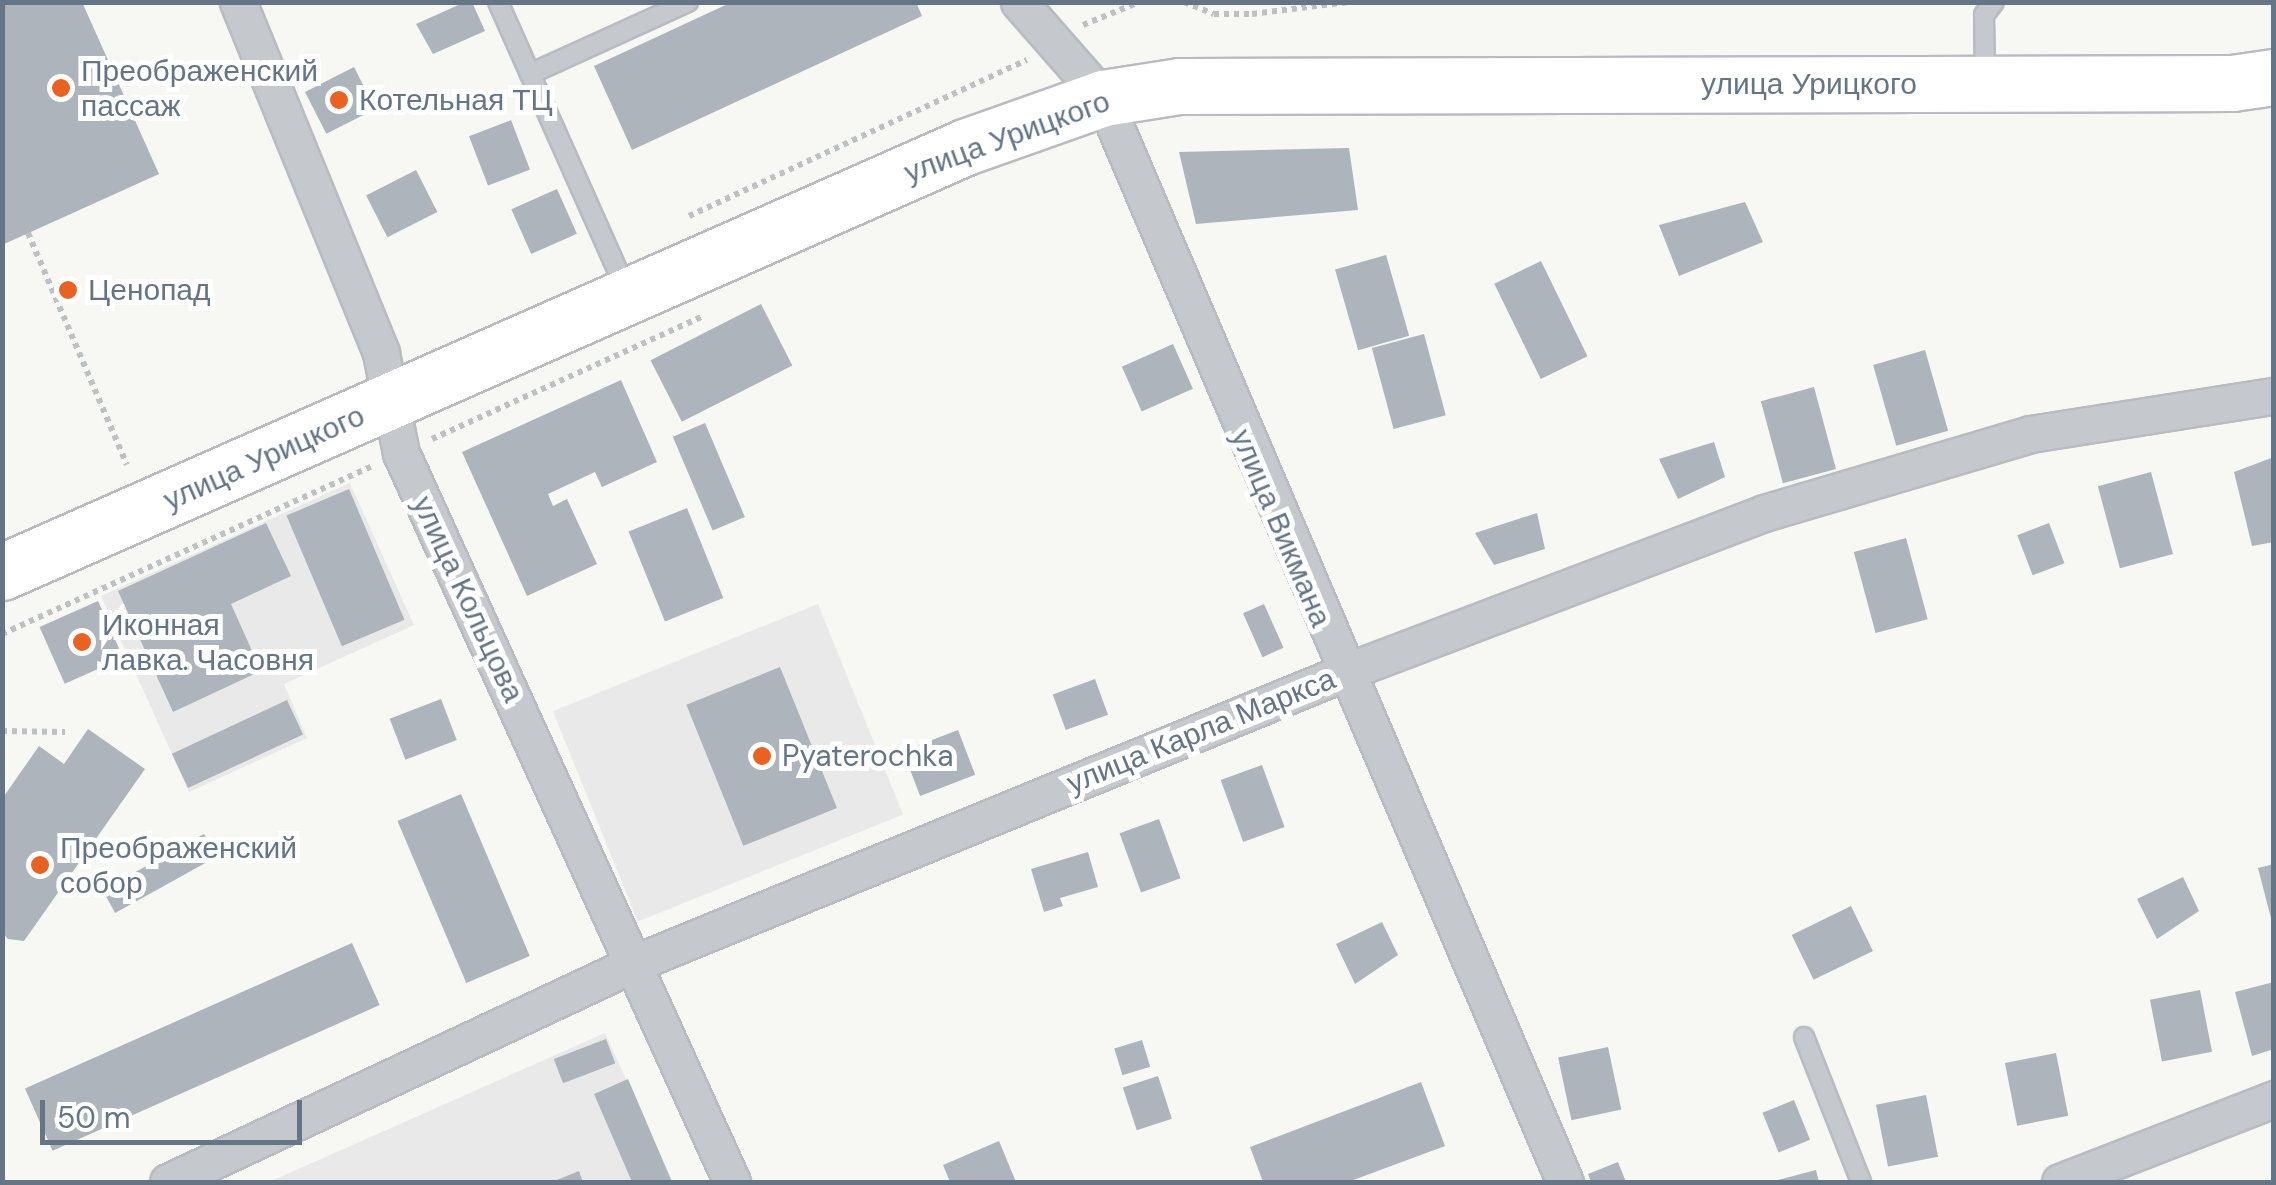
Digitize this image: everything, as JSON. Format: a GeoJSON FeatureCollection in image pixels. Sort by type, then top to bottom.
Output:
{"type":"FeatureCollection","features":[{"type":"Feature","properties":{"kind":"main road","name":"улица Урицкого"},"geometry":{"type":"LineString","coordinates":[[2,572],[396,428],[628,295],[966,147],[1103,98],[1180,86],[2232,83],[2274,76]]}},
{"type":"Feature","properties":{"kind":"street","name":"улица Кольцова"},"geometry":{"type":"LineString","coordinates":[[238,2],[381,353],[396,428],[732,1182]]}},
{"type":"Feature","properties":{"kind":"street","name":"улица Викмана"},"geometry":{"type":"LineString","coordinates":[[1019,2],[1103,98],[1343,672],[1565,1182]]}},
{"type":"Feature","properties":{"kind":"street","name":"улица Карла Маркса"},"geometry":{"type":"LineString","coordinates":[[168,1182],[635,963],[1343,672],[1783,507],[2030,434],[2274,396]]}},
{"type":"Feature","properties":{"kind":"street"},"geometry":{"type":"LineString","coordinates":[[2060,1182],[2274,1099]]}},
{"type":"Feature","properties":{"kind":"lane"},"geometry":{"type":"LineString","coordinates":[[498,2],[628,295]]}},
{"type":"Feature","properties":{"kind":"lane"},"geometry":{"type":"LineString","coordinates":[[530,74],[688,2]]}},
{"type":"Feature","properties":{"kind":"lane"},"geometry":{"type":"LineString","coordinates":[[1985,84],[1984,15],[1994,2]]}},
{"type":"Feature","properties":{"kind":"lane"},"geometry":{"type":"LineString","coordinates":[[1804,1037],[1861,1182]]}},
{"type":"Feature","properties":{"kind":"path"},"geometry":{"type":"LineString","coordinates":[[1184,2],[1214,14],[1252,14],[1348,2]]}},
{"type":"Feature","properties":{"kind":"path"},"geometry":{"type":"LineString","coordinates":[[28,233],[127,465]]}},
{"type":"Feature","properties":{"kind":"path"},"geometry":{"type":"LineString","coordinates":[[2,634],[396,428],[709,313]]}},
{"type":"Feature","properties":{"kind":"path"},"geometry":{"type":"LineString","coordinates":[[2,731],[65,732]]}},
{"type":"Feature","properties":{"kind":"shaded area"},"geometry":{"type":"Polygon","coordinates":[[[350,483],[414,625],[284,684],[307,738],[189,792],[101,596],[350,483]]]}},
{"type":"Feature","properties":{"kind":"shaded area"},"geometry":{"type":"Polygon","coordinates":[[[818,604],[903,814],[638,922],[553,711],[818,604]]]}},
{"type":"Feature","properties":{"kind":"shaded area"},"geometry":{"type":"Polygon","coordinates":[[[605,1033],[673,1182],[269,1182],[605,1033]]]}},
{"type":"Feature","properties":{"kind":"building","name":"Преображенский пассаж"},"geometry":{"type":"Polygon","coordinates":[[[2,2],[82,2],[159,174],[2,245],[2,2]]]}},
{"type":"Feature","properties":{"kind":"building"},"geometry":{"type":"Polygon","coordinates":[[[472,2],[485,31],[433,54],[416,24],[472,2]]]}},
{"type":"Feature","properties":{"kind":"building"},"geometry":{"type":"Polygon","coordinates":[[[732,2],[916,2],[922,16],[632,150],[594,66],[732,2]]]}},
{"type":"Feature","properties":{"kind":"building","name":"Котельная ТЦ"},"geometry":{"type":"Polygon","coordinates":[[[354,67],[375,109],[326,134],[305,92],[354,67]]]}},
{"type":"Feature","properties":{"kind":"building"},"geometry":{"type":"Polygon","coordinates":[[[511,120],[530,169],[488,186],[469,136],[511,120]]]}},
{"type":"Feature","properties":{"kind":"building"},"geometry":{"type":"Polygon","coordinates":[[[1349,148],[1358,210],[1196,224],[1179,152],[1349,148]]]}},
{"type":"Feature","properties":{"kind":"building"},"geometry":{"type":"Polygon","coordinates":[[[416,170],[437,212],[387,237],[366,195],[416,170]]]}},
{"type":"Feature","properties":{"kind":"building"},"geometry":{"type":"Polygon","coordinates":[[[557,189],[577,234],[531,254],[511,209],[557,189]]]}},
{"type":"Feature","properties":{"kind":"building"},"geometry":{"type":"Polygon","coordinates":[[[1745,202],[1763,242],[1679,276],[1659,225],[1745,202]]]}},
{"type":"Feature","properties":{"kind":"building"},"geometry":{"type":"Polygon","coordinates":[[[1386,255],[1409,336],[1358,350],[1335,270],[1386,255]]]}},
{"type":"Feature","properties":{"kind":"building"},"geometry":{"type":"Polygon","coordinates":[[[1541,261],[1587,356],[1541,379],[1494,284],[1541,261]]]}},
{"type":"Feature","properties":{"kind":"building"},"geometry":{"type":"Polygon","coordinates":[[[761,304],[792,365],[682,422],[651,360],[761,304]]]}},
{"type":"Feature","properties":{"kind":"building"},"geometry":{"type":"Polygon","coordinates":[[[1424,334],[1446,415],[1394,429],[1372,348],[1424,334]]]}},
{"type":"Feature","properties":{"kind":"building"},"geometry":{"type":"Polygon","coordinates":[[[1173,344],[1193,389],[1142,412],[1122,367],[1173,344]]]}},
{"type":"Feature","properties":{"kind":"building"},"geometry":{"type":"Polygon","coordinates":[[[1925,350],[1948,431],[1896,446],[1873,365],[1925,350]]]}},
{"type":"Feature","properties":{"kind":"building"},"geometry":{"type":"Polygon","coordinates":[[[621,380],[657,462],[602,487],[595,472],[548,494],[553,506],[567,499],[597,564],[527,596],[462,452],[621,380]]]}},
{"type":"Feature","properties":{"kind":"building"},"geometry":{"type":"Polygon","coordinates":[[[1814,387],[1836,469],[1783,483],[1761,401],[1814,387]]]}},
{"type":"Feature","properties":{"kind":"building"},"geometry":{"type":"Polygon","coordinates":[[[705,423],[745,517],[713,531],[673,437],[705,423]]]}},
{"type":"Feature","properties":{"kind":"building"},"geometry":{"type":"Polygon","coordinates":[[[1714,442],[1725,477],[1678,499],[1659,459],[1714,442]]]}},
{"type":"Feature","properties":{"kind":"building"},"geometry":{"type":"Polygon","coordinates":[[[2274,457],[2274,542],[2252,546],[2234,472],[2274,457]]]}},
{"type":"Feature","properties":{"kind":"building"},"geometry":{"type":"Polygon","coordinates":[[[2151,472],[2173,554],[2120,568],[2098,486],[2151,472]]]}},
{"type":"Feature","properties":{"kind":"building"},"geometry":{"type":"Polygon","coordinates":[[[349,489],[404,620],[342,646],[286,516],[349,489]]]}},
{"type":"Feature","properties":{"kind":"building"},"geometry":{"type":"Polygon","coordinates":[[[687,508],[723,598],[665,622],[629,532],[687,508]]]}},
{"type":"Feature","properties":{"kind":"building"},"geometry":{"type":"Polygon","coordinates":[[[1537,513],[1545,549],[1494,565],[1475,533],[1537,513]]]}},
{"type":"Feature","properties":{"kind":"building"},"geometry":{"type":"Polygon","coordinates":[[[266,523],[291,576],[231,604],[261,671],[173,712],[118,591],[266,523]]]}},
{"type":"Feature","properties":{"kind":"building"},"geometry":{"type":"Polygon","coordinates":[[[2049,523],[2064,563],[2033,575],[2017,535],[2049,523]]]}},
{"type":"Feature","properties":{"kind":"building"},"geometry":{"type":"Polygon","coordinates":[[[1906,538],[1928,619],[1876,633],[1854,552],[1906,538]]]}},
{"type":"Feature","properties":{"kind":"building","name":"Иконная лавка. Часовня"},"geometry":{"type":"Polygon","coordinates":[[[98,601],[123,658],[65,684],[40,627],[98,601]]]}},
{"type":"Feature","properties":{"kind":"building"},"geometry":{"type":"Polygon","coordinates":[[[1264,604],[1284,648],[1263,657],[1243,613],[1264,604]]]}},
{"type":"Feature","properties":{"kind":"building","name":"Pyaterochka"},"geometry":{"type":"Polygon","coordinates":[[[780,667],[837,808],[743,846],[686,705],[780,667]]]}},
{"type":"Feature","properties":{"kind":"building"},"geometry":{"type":"Polygon","coordinates":[[[1095,679],[1108,715],[1066,730],[1053,694],[1095,679]]]}},
{"type":"Feature","properties":{"kind":"building"},"geometry":{"type":"Polygon","coordinates":[[[441,699],[457,740],[405,760],[390,719],[441,699]]]}},
{"type":"Feature","properties":{"kind":"building"},"geometry":{"type":"Polygon","coordinates":[[[287,700],[303,734],[188,788],[172,754],[287,700]]]}},
{"type":"Feature","properties":{"kind":"building","name":"Преображенский собор"},"geometry":{"type":"Polygon","coordinates":[[[88,729],[145,769],[24,941],[8,939],[2,932],[2,799],[39,746],[64,764],[88,729]]]}},
{"type":"Feature","properties":{"kind":"building"},"geometry":{"type":"Polygon","coordinates":[[[958,730],[975,775],[920,796],[903,751],[958,730]]]}},
{"type":"Feature","properties":{"kind":"building"},"geometry":{"type":"Polygon","coordinates":[[[1262,765],[1285,827],[1243,842],[1221,780],[1262,765]]]}},
{"type":"Feature","properties":{"kind":"building"},"geometry":{"type":"Polygon","coordinates":[[[461,794],[530,956],[466,983],[397,821],[461,794]]]}},
{"type":"Feature","properties":{"kind":"building"},"geometry":{"type":"Polygon","coordinates":[[[1159,819],[1181,878],[1141,893],[1120,833],[1159,819]]]}},
{"type":"Feature","properties":{"kind":"building"},"geometry":{"type":"Polygon","coordinates":[[[204,834],[217,857],[115,913],[103,890],[204,834]]]}},
{"type":"Feature","properties":{"kind":"building"},"geometry":{"type":"Polygon","coordinates":[[[1088,852],[1098,887],[1060,898],[1063,906],[1044,912],[1031,869],[1088,852]]]}},
{"type":"Feature","properties":{"kind":"building"},"geometry":{"type":"Polygon","coordinates":[[[2274,864],[2274,922],[2272,922],[2258,868],[2274,864]]]}},
{"type":"Feature","properties":{"kind":"building"},"geometry":{"type":"Polygon","coordinates":[[[2183,877],[2199,911],[2157,939],[2137,899],[2183,877]]]}},
{"type":"Feature","properties":{"kind":"building"},"geometry":{"type":"Polygon","coordinates":[[[1851,906],[1873,951],[1814,980],[1792,935],[1851,906]]]}},
{"type":"Feature","properties":{"kind":"building"},"geometry":{"type":"Polygon","coordinates":[[[1382,922],[1398,955],[1355,984],[1336,944],[1382,922]]]}},
{"type":"Feature","properties":{"kind":"building"},"geometry":{"type":"Polygon","coordinates":[[[352,943],[380,1005],[53,1151],[25,1089],[352,943]]]}},
{"type":"Feature","properties":{"kind":"building"},"geometry":{"type":"Polygon","coordinates":[[[2274,982],[2274,1049],[2252,1056],[2235,992],[2274,982]]]}},
{"type":"Feature","properties":{"kind":"building"},"geometry":{"type":"Polygon","coordinates":[[[2200,990],[2212,1052],[2162,1062],[2150,1000],[2200,990]]]}},
{"type":"Feature","properties":{"kind":"building"},"geometry":{"type":"Polygon","coordinates":[[[606,1039],[615,1063],[563,1083],[554,1059],[606,1039]]]}},
{"type":"Feature","properties":{"kind":"building"},"geometry":{"type":"Polygon","coordinates":[[[1142,1040],[1150,1067],[1122,1075],[1114,1048],[1142,1040]]]}},
{"type":"Feature","properties":{"kind":"building"},"geometry":{"type":"Polygon","coordinates":[[[1608,1047],[1621,1110],[1571,1120],[1558,1058],[1608,1047]]]}},
{"type":"Feature","properties":{"kind":"building"},"geometry":{"type":"Polygon","coordinates":[[[2056,1053],[2068,1116],[2017,1126],[2005,1063],[2056,1053]]]}},
{"type":"Feature","properties":{"kind":"building"},"geometry":{"type":"Polygon","coordinates":[[[1158,1076],[1172,1119],[1137,1130],[1123,1087],[1158,1076]]]}},
{"type":"Feature","properties":{"kind":"building"},"geometry":{"type":"Polygon","coordinates":[[[628,1079],[672,1182],[632,1182],[594,1094],[628,1079]]]}},
{"type":"Feature","properties":{"kind":"building"},"geometry":{"type":"Polygon","coordinates":[[[1421,1082],[1445,1146],[1348,1182],[1263,1182],[1250,1147],[1421,1082]]]}},
{"type":"Feature","properties":{"kind":"building"},"geometry":{"type":"Polygon","coordinates":[[[1926,1095],[1938,1157],[1888,1167],[1876,1105],[1926,1095]]]}},
{"type":"Feature","properties":{"kind":"building"},"geometry":{"type":"Polygon","coordinates":[[[1794,1100],[1810,1140],[1779,1153],[1762,1113],[1794,1100]]]}},
{"type":"Feature","properties":{"kind":"building"},"geometry":{"type":"Polygon","coordinates":[[[999,1141],[1016,1182],[950,1182],[943,1165],[999,1141]]]}},
{"type":"Feature","properties":{"kind":"building"},"geometry":{"type":"Polygon","coordinates":[[[1618,1162],[1626,1182],[1591,1182],[1588,1174],[1618,1162]]]}},
{"type":"Feature","properties":{"kind":"building"},"geometry":{"type":"Polygon","coordinates":[[[1816,1170],[1819,1182],[1774,1182],[1774,1181],[1816,1170]]]}},
{"type":"Feature","properties":{"kind":"building"},"geometry":{"type":"Polygon","coordinates":[[[579,1171],[583,1182],[552,1182],[579,1171]]]}},
{"type":"Feature","properties":{"kind":"place","name":"Преображенский пассаж"},"geometry":{"type":"Point","coordinates":[61,88]}},
{"type":"Feature","properties":{"kind":"place","name":"Котельная ТЦ"},"geometry":{"type":"Point","coordinates":[339,100]}},
{"type":"Feature","properties":{"kind":"place","name":"Ценопад"},"geometry":{"type":"Point","coordinates":[68,290]}},
{"type":"Feature","properties":{"kind":"place","name":"Иконная лавка. Часовня"},"geometry":{"type":"Point","coordinates":[82,642]}},
{"type":"Feature","properties":{"kind":"place","name":"Pyaterochka"},"geometry":{"type":"Point","coordinates":[762,756]}},
{"type":"Feature","properties":{"kind":"place","name":"Преображенский собор"},"geometry":{"type":"Point","coordinates":[40,865]}}]}
